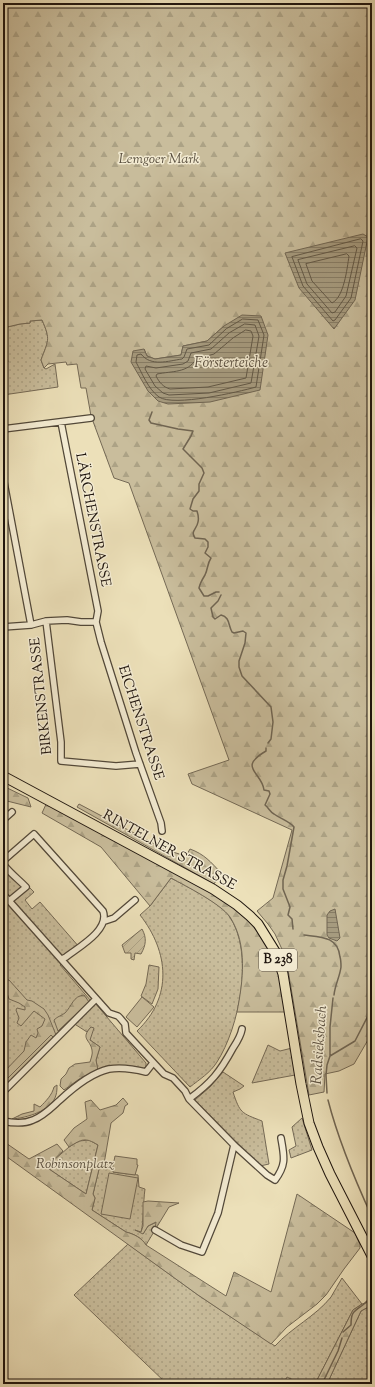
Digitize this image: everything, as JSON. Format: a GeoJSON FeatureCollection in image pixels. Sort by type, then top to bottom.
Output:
{"type":"FeatureCollection","features":[{"type":"Feature","properties":{"kind":"main road","name":"RINTELNER STRASSE"},"geometry":{"type":"LineString","coordinates":[[3,776],[213,889],[238,905],[258,924],[276,953],[283,974],[309,1123],[330,1174],[372,1256]]}},
{"type":"Feature","properties":{"kind":"street"},"geometry":{"type":"LineString","coordinates":[[3,429],[91,418]]}},
{"type":"Feature","properties":{"kind":"street","name":"LÄRCHENSTRASSE"},"geometry":{"type":"LineString","coordinates":[[61,422],[98,611],[96,622]]}},
{"type":"Feature","properties":{"kind":"street"},"geometry":{"type":"LineString","coordinates":[[3,477],[31,626]]}},
{"type":"Feature","properties":{"kind":"street"},"geometry":{"type":"LineString","coordinates":[[3,627],[31,626],[46,621],[67,620],[96,622]]}},
{"type":"Feature","properties":{"kind":"street","name":"BIRKENSTRASSE"},"geometry":{"type":"LineString","coordinates":[[46,621],[61,742],[61,761],[116,766],[140,764]]}},
{"type":"Feature","properties":{"kind":"street","name":"EICHENSTRASSE"},"geometry":{"type":"LineString","coordinates":[[96,622],[101,642],[140,764],[161,823],[162,830]]}},
{"type":"Feature","properties":{"kind":"street"},"geometry":{"type":"LineString","coordinates":[[3,820],[12,812]]}},
{"type":"Feature","properties":{"kind":"street"},"geometry":{"type":"LineString","coordinates":[[3,861],[34,834],[103,912],[105,921]]}},
{"type":"Feature","properties":{"kind":"street"},"geometry":{"type":"LineString","coordinates":[[3,864],[14,877],[18,878],[26,887],[9,901]]}},
{"type":"Feature","properties":{"kind":"street"},"geometry":{"type":"LineString","coordinates":[[3,894],[109,1013],[120,1018],[125,1024],[126,1033],[164,1074],[173,1078],[185,1091],[189,1099],[234,1145],[267,1175],[275,1180],[281,1173],[285,1160],[281,1138]]}},
{"type":"Feature","properties":{"kind":"street"},"geometry":{"type":"LineString","coordinates":[[62,959],[100,929],[105,921],[114,918],[135,900]]}},
{"type":"Feature","properties":{"kind":"street"},"geometry":{"type":"LineString","coordinates":[[3,1092],[96,999]]}},
{"type":"Feature","properties":{"kind":"street"},"geometry":{"type":"LineString","coordinates":[[189,1099],[209,1084],[222,1069],[239,1038],[242,1029]]}},
{"type":"Feature","properties":{"kind":"street"},"geometry":{"type":"LineString","coordinates":[[3,1121],[23,1122],[34,1120],[48,1111],[70,1091],[98,1073],[109,1069],[119,1068],[134,1069],[146,1072],[153,1062]]}},
{"type":"Feature","properties":{"kind":"street"},"geometry":{"type":"LineString","coordinates":[[155,1230],[181,1244],[202,1252],[218,1213],[234,1145]]}},
{"type":"Feature","properties":{"kind":"green space","name":"Lemgoer Mark"},"geometry":{"type":"Polygon","coordinates":[[[3,3],[372,3],[372,1033],[354,1064],[339,1071],[325,1074],[324,1092],[309,1095],[286,958],[275,934],[257,911],[273,898],[292,830],[192,784],[188,774],[229,760],[129,483],[114,478],[91,416],[86,388],[81,388],[77,364],[67,365],[66,362],[48,364],[44,368],[41,360],[48,340],[47,332],[42,320],[30,321],[30,323],[3,328],[3,3]],[[224,326],[207,341],[183,346],[181,355],[155,359],[147,356],[144,349],[158,401],[224,326]]]}},
{"type":"Feature","properties":{"kind":"green space"},"geometry":{"type":"Polygon","coordinates":[[[42,320],[47,332],[48,340],[41,360],[44,368],[46,369],[55,364],[58,387],[3,395],[3,379],[7,377],[3,370],[3,362],[8,362],[3,337],[3,328],[30,323],[30,321],[42,320]]]}},
{"type":"Feature","properties":{"kind":"green space"},"geometry":{"type":"Polygon","coordinates":[[[3,786],[28,798],[31,807],[3,800],[3,786]]]}},
{"type":"Feature","properties":{"kind":"green space"},"geometry":{"type":"Polygon","coordinates":[[[48,800],[200,885],[241,913],[262,938],[272,955],[281,983],[286,1012],[237,1012],[242,976],[242,951],[236,928],[230,917],[225,912],[203,896],[171,878],[150,906],[101,847],[42,813],[48,800]]]}},
{"type":"Feature","properties":{"kind":"green space"},"geometry":{"type":"Polygon","coordinates":[[[79,804],[166,850],[186,856],[190,849],[195,851],[207,859],[221,873],[214,884],[77,807],[79,804]]]}},
{"type":"Feature","properties":{"kind":"green space"},"geometry":{"type":"Polygon","coordinates":[[[5,863],[34,892],[25,900],[32,909],[40,902],[80,948],[60,965],[91,1001],[3,1089],[3,864],[5,863]]]}},
{"type":"Feature","properties":{"kind":"green space"},"geometry":{"type":"Polygon","coordinates":[[[171,878],[202,895],[225,911],[237,931],[241,949],[241,990],[232,1030],[217,1062],[205,1076],[190,1087],[137,1031],[149,1018],[157,1004],[163,974],[157,944],[150,929],[140,915],[150,906],[171,878]]]}},
{"type":"Feature","properties":{"kind":"green space"},"geometry":{"type":"Polygon","coordinates":[[[142,929],[145,935],[145,945],[141,954],[135,953],[134,960],[131,959],[131,953],[125,953],[122,945],[142,929]]]}},
{"type":"Feature","properties":{"kind":"green space"},"geometry":{"type":"Polygon","coordinates":[[[149,965],[159,967],[158,989],[152,1004],[141,996],[146,984],[149,965]]]}},
{"type":"Feature","properties":{"kind":"green space"},"geometry":{"type":"Polygon","coordinates":[[[6,980],[9,980],[27,1000],[32,1001],[44,1009],[56,1035],[54,1038],[51,1035],[3,1083],[3,1073],[24,1051],[26,1042],[31,1035],[36,1038],[38,1033],[37,1029],[42,1026],[45,1019],[34,1011],[21,1026],[17,1023],[19,1018],[16,1010],[17,1008],[25,1010],[25,1007],[9,999],[4,984],[6,980]]]}},
{"type":"Feature","properties":{"kind":"green space"},"geometry":{"type":"Polygon","coordinates":[[[84,995],[89,1002],[58,1031],[54,1020],[65,1013],[77,997],[84,995]]]}},
{"type":"Feature","properties":{"kind":"green space"},"geometry":{"type":"Polygon","coordinates":[[[142,997],[154,1007],[137,1027],[126,1017],[142,997]]]}},
{"type":"Feature","properties":{"kind":"green space"},"geometry":{"type":"Polygon","coordinates":[[[95,1003],[146,1063],[146,1066],[143,1069],[113,1067],[109,1065],[98,1071],[96,1060],[100,1047],[90,1040],[91,1027],[87,1032],[73,1023],[95,1003]]]}},
{"type":"Feature","properties":{"kind":"green space"},"geometry":{"type":"Polygon","coordinates":[[[91,1027],[94,1028],[90,1040],[100,1047],[96,1060],[98,1071],[82,1077],[64,1090],[60,1086],[61,1079],[69,1068],[75,1064],[90,1062],[92,1052],[86,1034],[91,1027]]]}},
{"type":"Feature","properties":{"kind":"green space"},"geometry":{"type":"Polygon","coordinates":[[[268,1045],[280,1051],[292,1048],[295,1075],[252,1083],[268,1045]]]}},
{"type":"Feature","properties":{"kind":"green space"},"geometry":{"type":"Polygon","coordinates":[[[223,1072],[244,1086],[233,1092],[242,1111],[245,1114],[262,1121],[269,1164],[260,1166],[195,1100],[210,1087],[223,1072]]]}},
{"type":"Feature","properties":{"kind":"green space"},"geometry":{"type":"Polygon","coordinates":[[[57,1085],[54,1101],[44,1109],[38,1113],[12,1119],[22,1114],[34,1111],[34,1104],[40,1107],[47,1100],[54,1087],[57,1085]]]}},
{"type":"Feature","properties":{"kind":"green space"},"geometry":{"type":"Polygon","coordinates":[[[123,1098],[128,1104],[125,1106],[123,1113],[111,1123],[104,1164],[100,1165],[93,1194],[95,1198],[92,1210],[126,1232],[138,1237],[146,1245],[226,1296],[234,1272],[271,1292],[297,1194],[355,1233],[360,1248],[326,1295],[317,1304],[287,1327],[271,1344],[198,1295],[3,1154],[3,1141],[29,1159],[57,1144],[63,1151],[46,1167],[86,1194],[98,1145],[84,1140],[69,1147],[64,1140],[74,1128],[87,1119],[85,1102],[91,1100],[100,1110],[116,1105],[123,1098]]]}},
{"type":"Feature","properties":{"kind":"green space"},"geometry":{"type":"Polygon","coordinates":[[[302,1118],[312,1150],[291,1158],[289,1150],[296,1146],[292,1127],[302,1118]]]}},
{"type":"Feature","properties":{"kind":"green space","name":"Robinsonplatz"},"geometry":{"type":"Polygon","coordinates":[[[89,1140],[98,1145],[86,1194],[46,1167],[69,1147],[79,1141],[89,1140]]]}},
{"type":"Feature","properties":{"kind":"green space"},"geometry":{"type":"Polygon","coordinates":[[[115,1156],[137,1159],[138,1165],[135,1175],[113,1172],[113,1161],[115,1156]]]}},
{"type":"Feature","properties":{"kind":"green space"},"geometry":{"type":"Polygon","coordinates":[[[104,1164],[114,1166],[113,1172],[138,1175],[139,1187],[145,1189],[141,1232],[143,1234],[148,1226],[157,1222],[155,1230],[146,1245],[138,1237],[126,1232],[92,1210],[95,1198],[93,1194],[100,1165],[104,1164]]]}},
{"type":"Feature","properties":{"kind":"green space"},"geometry":{"type":"Polygon","coordinates":[[[109,1173],[138,1178],[130,1219],[101,1214],[109,1173]]]}},
{"type":"Feature","properties":{"kind":"green space"},"geometry":{"type":"Polygon","coordinates":[[[143,1202],[179,1203],[169,1207],[155,1230],[156,1222],[148,1226],[143,1234],[135,1230],[141,1232],[143,1226],[143,1202]]]}},
{"type":"Feature","properties":{"kind":"green space"},"geometry":{"type":"Polygon","coordinates":[[[128,1244],[198,1295],[275,1346],[288,1333],[325,1304],[342,1278],[362,1304],[353,1310],[315,1384],[301,1384],[287,1377],[283,1384],[167,1384],[74,1295],[128,1244]]]}},
{"type":"Feature","properties":{"kind":"green space"},"geometry":{"type":"Polygon","coordinates":[[[372,1301],[372,1305],[361,1311],[327,1384],[315,1384],[353,1310],[362,1304],[372,1301]]]}},
{"type":"Feature","properties":{"kind":"green space"},"geometry":{"type":"Polygon","coordinates":[[[372,1305],[372,1384],[327,1384],[361,1311],[372,1305]]]}},
{"type":"Feature","properties":{"kind":"water"},"geometry":{"type":"Polygon","coordinates":[[[363,234],[368,237],[355,300],[334,329],[299,288],[285,253],[363,234]]]}},
{"type":"Feature","properties":{"kind":"water","name":"Försterteiche"},"geometry":{"type":"Polygon","coordinates":[[[242,315],[261,316],[268,335],[260,390],[210,402],[168,404],[158,401],[148,391],[131,362],[133,351],[144,349],[147,356],[155,359],[181,355],[183,346],[207,341],[224,326],[242,315]]]}},
{"type":"Feature","properties":{"kind":"water"},"geometry":{"type":"Polygon","coordinates":[[[335,909],[340,938],[337,941],[329,938],[327,935],[327,915],[330,911],[335,909]]]}},
{"type":"Feature","properties":{"kind":"waterway","name":"Radsieksbach"},"geometry":{"type":"LineString","coordinates":[[152,412],[149,420],[151,423],[193,431],[183,449],[202,468],[204,473],[199,484],[199,491],[193,499],[190,509],[197,511],[198,516],[198,521],[193,534],[195,538],[205,539],[208,542],[208,547],[205,553],[211,558],[199,588],[204,596],[219,592]]}},
{"type":"Feature","properties":{"kind":"waterway","name":"Radsieksbach"},"geometry":{"type":"LineString","coordinates":[[221,595],[218,601],[211,608],[213,617],[215,619],[221,615],[224,616],[227,619],[232,632],[243,631],[246,633],[245,643],[239,661],[239,667],[242,676],[271,707],[273,722],[271,739],[268,743]]}},
{"type":"Feature","properties":{"kind":"waterway","name":"Radsieksbach"},"geometry":{"type":"LineString","coordinates":[[266,748],[266,751],[253,762],[252,766],[264,790],[269,791],[270,794],[265,805],[273,813],[294,827],[283,880],[283,889],[290,907],[288,915],[292,919],[293,929]]}},
{"type":"Feature","properties":{"kind":"waterway","name":"Radsieksbach"},"geometry":{"type":"LineString","coordinates":[[304,935],[322,937],[332,941],[339,950],[341,967],[334,995]]}},
{"type":"Feature","properties":{"kind":"waterway","name":"Radsieksbach"},"geometry":{"type":"LineString","coordinates":[[327,1093],[326,1075],[330,1056],[330,1027],[333,998]]}},
{"type":"Feature","properties":{"kind":"waterway"},"geometry":{"type":"LineString","coordinates":[[330,1056],[355,1041],[372,1008]]}},
{"type":"Feature","properties":{"kind":"waterway","name":"Radsieksbach"},"geometry":{"type":"LineString","coordinates":[[328,1100],[347,1159],[372,1217]]}},
{"type":"Feature","properties":{"kind":"waterway","name":"Radsieksbach"},"geometry":{"type":"LineString","coordinates":[[343,1332],[351,1325],[352,1314],[372,1298]]}},
{"type":"Feature","properties":{"kind":"waterway","name":"Radsieksbach"},"geometry":{"type":"LineString","coordinates":[[322,1384],[338,1351],[342,1338]]}}]}
